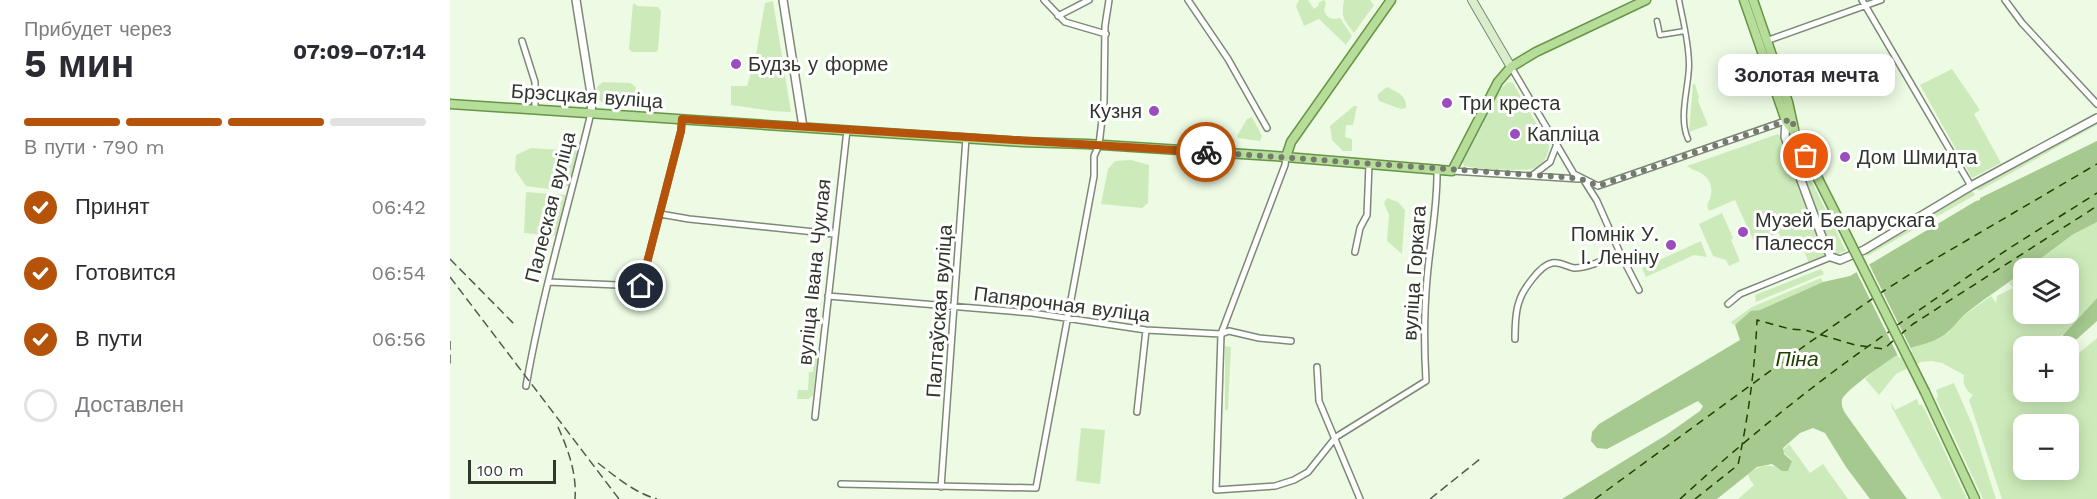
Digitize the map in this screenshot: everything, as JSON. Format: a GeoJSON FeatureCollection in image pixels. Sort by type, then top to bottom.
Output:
{"type":"FeatureCollection","features":[{"type":"Feature","properties":{"kind":"main road"},"geometry":{"type":"LineString","coordinates":[[1286,157],[1291,142],[1391,0]]}},
{"type":"Feature","properties":{"kind":"main road"},"geometry":{"type":"LineString","coordinates":[[1472,0],[1511,67]]}},
{"type":"Feature","properties":{"kind":"main road"},"geometry":{"type":"LineString","coordinates":[[1452,171],[1498,82],[1511,67],[1536,52],[1646,0]]}},
{"type":"Feature","properties":{"kind":"main road"},"geometry":{"type":"LineString","coordinates":[[1744,0],[1763,42]]}},
{"type":"Feature","properties":{"kind":"main road"},"geometry":{"type":"LineString","coordinates":[[1753,0],[1763,42],[1789,120],[1925,392],[1975,499]]}},
{"type":"Feature","properties":{"kind":"main road","name":"Брэсцкая вуліца"},"geometry":{"type":"LineString","coordinates":[[450,104],[1286,157],[1452,171]]}},
{"type":"Feature","properties":{"kind":"street","name":"Палеская вуліца"},"geometry":{"type":"LineString","coordinates":[[526,386],[542,304],[591,113],[592,100],[576,0]]}},
{"type":"Feature","properties":{"kind":"street"},"geometry":{"type":"LineString","coordinates":[[783,0],[803,127]]}},
{"type":"Feature","properties":{"kind":"street"},"geometry":{"type":"LineString","coordinates":[[1044,0],[1065,22],[1106,34]]}},
{"type":"Feature","properties":{"kind":"street"},"geometry":{"type":"LineString","coordinates":[[1058,16],[1089,0]]}},
{"type":"Feature","properties":{"kind":"street"},"geometry":{"type":"LineString","coordinates":[[841,484],[1036,488],[1094,176],[1094,156],[1099,145],[1104,102],[1109,0]]}},
{"type":"Feature","properties":{"kind":"street"},"geometry":{"type":"LineString","coordinates":[[1188,0],[1228,59],[1267,128]]}},
{"type":"Feature","properties":{"kind":"street"},"geometry":{"type":"LineString","coordinates":[[1679,0],[1689,66],[1685,118],[1688,139]]}},
{"type":"Feature","properties":{"kind":"street"},"geometry":{"type":"LineString","coordinates":[[1763,42],[1864,3],[1881,0]]}},
{"type":"Feature","properties":{"kind":"street"},"geometry":{"type":"LineString","coordinates":[[2005,0],[2097,104]]}},
{"type":"Feature","properties":{"kind":"street"},"geometry":{"type":"LineString","coordinates":[[1864,3],[1971,186]]}},
{"type":"Feature","properties":{"kind":"street"},"geometry":{"type":"LineString","coordinates":[[1657,21],[1660,35],[1685,31]]}},
{"type":"Feature","properties":{"kind":"street"},"geometry":{"type":"LineString","coordinates":[[522,41],[535,82],[535,109]]}},
{"type":"Feature","properties":{"kind":"street"},"geometry":{"type":"LineString","coordinates":[[1511,67],[1574,174],[1584,180],[1598,201],[1620,254],[1639,290]]}},
{"type":"Feature","properties":{"kind":"street"},"geometry":{"type":"LineString","coordinates":[[1728,304],[1740,294],[1830,257],[1840,260],[1864,250],[1971,186],[2097,118]]}},
{"type":"Feature","properties":{"kind":"street"},"geometry":{"type":"LineString","coordinates":[[548,282],[641,286],[681,131],[682,119]]}},
{"type":"Feature","properties":{"kind":"street"},"geometry":{"type":"LineString","coordinates":[[1789,120],[1785,137],[1830,257]]}},
{"type":"Feature","properties":{"kind":"street","name":"Брэсцкая вуліца"},"geometry":{"type":"LineString","coordinates":[[1452,171],[1584,180],[1598,186],[1789,120]]}},
{"type":"Feature","properties":{"kind":"street","name":"вуліца Івана Чуклая"},"geometry":{"type":"LineString","coordinates":[[816,417],[847,130]]}},
{"type":"Feature","properties":{"kind":"street","name":"Палтаўская вуліца"},"geometry":{"type":"LineString","coordinates":[[941,487],[966,138]]}},
{"type":"Feature","properties":{"kind":"street"},"geometry":{"type":"LineString","coordinates":[[1531,176],[1550,162],[1557,144]]}},
{"type":"Feature","properties":{"kind":"street"},"geometry":{"type":"LineString","coordinates":[[1286,157],[1285,165],[1221,334],[1216,490],[1275,486],[1294,480],[1308,472],[1336,437]]}},
{"type":"Feature","properties":{"kind":"street"},"geometry":{"type":"LineString","coordinates":[[1355,252],[1360,228],[1367,215],[1369,164]]}},
{"type":"Feature","properties":{"kind":"street","name":"вуліца Горкага"},"geometry":{"type":"LineString","coordinates":[[1336,437],[1426,381],[1427,280],[1437,168]]}},
{"type":"Feature","properties":{"kind":"street"},"geometry":{"type":"LineString","coordinates":[[660,214],[834,234]]}},
{"type":"Feature","properties":{"kind":"street"},"geometry":{"type":"LineString","coordinates":[[1515,339],[1519,300],[1544,266],[1553,262],[1573,268],[1594,264],[1620,254]]}},
{"type":"Feature","properties":{"kind":"street","name":"Папярочная вуліца"},"geometry":{"type":"LineString","coordinates":[[828,296],[1032,313],[1146,330],[1221,334],[1229,331],[1259,338],[1291,341]]}},
{"type":"Feature","properties":{"kind":"street"},"geometry":{"type":"LineString","coordinates":[[1137,412],[1146,330]]}},
{"type":"Feature","properties":{"kind":"street"},"geometry":{"type":"LineString","coordinates":[[1317,367],[1320,401],[1360,499]]}},
{"type":"Feature","properties":{"kind":"shaded area"},"geometry":{"type":"Polygon","coordinates":[[[1299,0],[1308,0],[1314,9],[1324,0],[1326,15],[1330,18],[1340,18],[1352,36],[1346,45],[1319,19],[1304,26],[1296,6],[1299,0]]]}},
{"type":"Feature","properties":{"kind":"shaded area"},"geometry":{"type":"Polygon","coordinates":[[[1344,0],[1370,0],[1374,5],[1354,33],[1344,18],[1344,0]]]}},
{"type":"Feature","properties":{"kind":"shaded area"},"geometry":{"type":"Polygon","coordinates":[[[773,1],[791,112],[731,105],[731,86],[747,86],[755,60],[765,3],[773,1]]]}},
{"type":"Feature","properties":{"kind":"shaded area"},"geometry":{"type":"Polygon","coordinates":[[[633,3],[638,6],[658,7],[661,11],[656,52],[632,52],[629,49],[633,3]]]}},
{"type":"Feature","properties":{"kind":"shaded area"},"geometry":{"type":"Polygon","coordinates":[[[1952,69],[1980,110],[1974,114],[2001,163],[1972,178],[1920,85],[1952,69]]]}},
{"type":"Feature","properties":{"kind":"shaded area"},"geometry":{"type":"Polygon","coordinates":[[[603,82],[630,83],[636,87],[633,105],[604,104],[598,99],[597,87],[603,82]]]}},
{"type":"Feature","properties":{"kind":"shaded area"},"geometry":{"type":"Polygon","coordinates":[[[1509,82],[1513,83],[1549,145],[1545,159],[1535,168],[1522,170],[1464,166],[1462,162],[1483,118],[1496,95],[1509,82]]]}},
{"type":"Feature","properties":{"kind":"shaded area"},"geometry":{"type":"Polygon","coordinates":[[[1693,84],[1695,84],[1698,101],[1708,125],[1689,132],[1693,84]]]}},
{"type":"Feature","properties":{"kind":"shaded area"},"geometry":{"type":"Polygon","coordinates":[[[1387,87],[1403,97],[1406,108],[1401,109],[1379,101],[1377,95],[1387,87]]]}},
{"type":"Feature","properties":{"kind":"shaded area"},"geometry":{"type":"Polygon","coordinates":[[[1357,106],[1353,125],[1346,125],[1345,137],[1352,139],[1352,151],[1343,151],[1332,140],[1330,126],[1357,106]]]}},
{"type":"Feature","properties":{"kind":"shaded area"},"geometry":{"type":"Polygon","coordinates":[[[1252,117],[1262,136],[1260,141],[1237,136],[1247,119],[1252,117]]]}},
{"type":"Feature","properties":{"kind":"shaded area"},"geometry":{"type":"Polygon","coordinates":[[[2097,120],[2097,125],[1979,191],[1975,187],[2097,120]]]}},
{"type":"Feature","properties":{"kind":"shaded area"},"geometry":{"type":"Polygon","coordinates":[[[1778,134],[1786,147],[1826,253],[1822,259],[1810,265],[1800,242],[1785,247],[1779,233],[1754,242],[1735,200],[1709,211],[1707,205],[1711,192],[1710,183],[1701,173],[1687,166],[1778,134]]]}},
{"type":"Feature","properties":{"kind":"shaded area"},"geometry":{"type":"Polygon","coordinates":[[[567,146],[573,146],[578,154],[569,186],[549,189],[526,186],[515,170],[516,155],[531,148],[563,150],[567,146]]]}},
{"type":"Feature","properties":{"kind":"shaded area"},"geometry":{"type":"Polygon","coordinates":[[[1798,154],[1846,251],[1835,255],[1832,252],[1796,155],[1798,154]]]}},
{"type":"Feature","properties":{"kind":"shaded area"},"geometry":{"type":"Polygon","coordinates":[[[1131,160],[1149,165],[1148,203],[1142,208],[1101,204],[1108,169],[1115,161],[1131,160]]]}},
{"type":"Feature","properties":{"kind":"shaded area"},"geometry":{"type":"Polygon","coordinates":[[[1972,190],[1975,195],[1867,256],[1865,252],[1972,190]]]}},
{"type":"Feature","properties":{"kind":"shaded area"},"geometry":{"type":"Polygon","coordinates":[[[526,192],[566,195],[556,236],[524,233],[526,192]]]}},
{"type":"Feature","properties":{"kind":"shaded area"},"geometry":{"type":"Polygon","coordinates":[[[1387,198],[1398,202],[1405,210],[1402,254],[1387,241],[1389,215],[1384,203],[1387,198]]]}},
{"type":"Feature","properties":{"kind":"shaded area"},"geometry":{"type":"Polygon","coordinates":[[[1722,213],[1740,261],[1729,266],[1726,260],[1713,256],[1699,224],[1722,213]]]}},
{"type":"Feature","properties":{"kind":"shaded area"},"geometry":{"type":"Polygon","coordinates":[[[2097,222],[2097,298],[2079,318],[2079,258],[2041,258],[2072,235],[2097,222]]]}},
{"type":"Feature","properties":{"kind":"shaded area"},"geometry":{"type":"Polygon","coordinates":[[[1701,241],[1707,257],[1694,255],[1646,277],[1642,268],[1701,241]]]}},
{"type":"Feature","properties":{"kind":"shaded area"},"geometry":{"type":"Polygon","coordinates":[[[1821,269],[1824,274],[1756,302],[1755,295],[1821,269]]]}},
{"type":"Feature","properties":{"kind":"shaded area"},"geometry":{"type":"Polygon","coordinates":[[[1821,278],[1823,282],[1753,311],[1735,325],[1732,324],[1731,322],[1752,307],[1821,278]]]}},
{"type":"Feature","properties":{"kind":"shaded area"},"geometry":{"type":"Polygon","coordinates":[[[2013,288],[2013,324],[2073,324],[2063,335],[2059,336],[2013,336],[2013,402],[2079,402],[2079,353],[2097,338],[2097,499],[2002,499],[1969,400],[1973,395],[1965,386],[1964,375],[1942,363],[1921,362],[1896,374],[1879,395],[1865,379],[1903,351],[1940,338],[1949,332],[1963,316],[1991,296],[1996,303],[1997,296],[2013,288]]]}},
{"type":"Feature","properties":{"kind":"shaded area"},"geometry":{"type":"Polygon","coordinates":[[[1225,346],[1231,347],[1228,410],[1225,410],[1225,346]]]}},
{"type":"Feature","properties":{"kind":"shaded area"},"geometry":{"type":"Polygon","coordinates":[[[814,347],[818,353],[813,395],[809,399],[797,399],[798,390],[808,390],[809,372],[813,372],[814,347]]]}},
{"type":"Feature","properties":{"kind":"shaded area"},"geometry":{"type":"Polygon","coordinates":[[[1954,383],[1972,424],[1996,499],[1983,499],[1936,398],[1938,397],[1936,390],[1954,383]]]}},
{"type":"Feature","properties":{"kind":"shaded area"},"geometry":{"type":"Polygon","coordinates":[[[1917,399],[1926,412],[1967,499],[1942,499],[1892,408],[1891,402],[1895,410],[1917,399]]]}},
{"type":"Feature","properties":{"kind":"shaded area"},"geometry":{"type":"Polygon","coordinates":[[[1081,428],[1105,430],[1100,484],[1076,481],[1081,428]]]}},
{"type":"Feature","properties":{"kind":"shaded area"},"geometry":{"type":"Polygon","coordinates":[[[1789,444],[1810,473],[1823,464],[1848,499],[1738,499],[1754,485],[1748,474],[1753,470],[1767,466],[1788,471],[1792,460],[1782,451],[1789,444]]]}},
{"type":"Feature","properties":{"kind":"water","name":"Піна"},"geometry":{"type":"Polygon","coordinates":[[[2097,141],[2097,222],[2072,235],[2041,258],[2013,258],[2013,279],[1964,315],[1944,335],[1906,350],[1851,389],[1842,400],[1845,413],[1907,499],[1870,499],[1846,467],[1825,433],[1813,428],[1800,433],[1783,448],[1784,454],[1792,461],[1788,471],[1782,471],[1772,464],[1757,467],[1717,499],[1562,499],[1666,435],[1700,411],[1703,406],[1698,401],[1607,449],[1597,448],[1591,441],[1592,432],[1599,424],[1740,340],[1735,325],[1751,311],[1760,310],[1823,282],[1850,276],[1980,198],[2097,141]]]}},
{"type":"Feature","properties":{"kind":"water"},"geometry":{"type":"Polygon","coordinates":[[[2097,298],[2097,321],[2079,337],[2063,336],[2073,324],[2079,324],[2079,318],[2097,298]]]}},
{"type":"Feature","properties":{"kind":"pier"},"geometry":{"type":"Polygon","coordinates":[[[1868,262],[1912,351],[1899,358],[1855,269],[1868,262]]]}},
{"type":"Feature","properties":{"kind":"ferry route"},"geometry":{"type":"LineString","coordinates":[[1879,294],[2097,164]]}},
{"type":"Feature","properties":{"kind":"ferry route"},"geometry":{"type":"LineString","coordinates":[[1896,326],[2008,249],[2097,193]]}},
{"type":"Feature","properties":{"kind":"ferry route"},"geometry":{"type":"LineString","coordinates":[[1900,335],[1913,324],[2097,206]]}},
{"type":"Feature","properties":{"kind":"ferry route"},"geometry":{"type":"LineString","coordinates":[[1595,499],[1875,297]]}},
{"type":"Feature","properties":{"kind":"ferry route"},"geometry":{"type":"LineString","coordinates":[[1695,499],[1738,465],[1755,357],[1757,320],[1790,329],[1805,330],[1855,345],[1884,349],[1894,340]]}},
{"type":"Feature","properties":{"kind":"ferry route"},"geometry":{"type":"LineString","coordinates":[[1680,499],[1782,411],[1890,331]]}},
{"type":"Feature","properties":{"kind":"railway"},"geometry":{"type":"LineString","coordinates":[[450,259],[516,326]]}},
{"type":"Feature","properties":{"kind":"railway"},"geometry":{"type":"LineString","coordinates":[[450,277],[619,499]]}},
{"type":"Feature","properties":{"kind":"railway"},"geometry":{"type":"LineString","coordinates":[[450,341],[450,368]]}},
{"type":"Feature","properties":{"kind":"railway"},"geometry":{"type":"LineString","coordinates":[[558,427],[571,462],[575,480],[575,499]]}},
{"type":"Feature","properties":{"kind":"railway"},"geometry":{"type":"LineString","coordinates":[[1430,499],[1480,459]]}},
{"type":"Feature","properties":{"kind":"railway"},"geometry":{"type":"LineString","coordinates":[[598,463],[633,489],[657,499]]}},
{"type":"Feature","properties":{"kind":"way so far"},"geometry":{"type":"LineString","coordinates":[[1206,152],[1574,178],[1598,186],[1792,119],[1795,133],[1806,156]]}},
{"type":"Feature","properties":{"kind":"place","name":"Будзь у форме"},"geometry":{"type":"Point","coordinates":[736,64]}},
{"type":"Feature","properties":{"kind":"place","name":"Три креста"},"geometry":{"type":"Point","coordinates":[1447,103]}},
{"type":"Feature","properties":{"kind":"place","name":"Кузня"},"geometry":{"type":"Point","coordinates":[1154,111]}},
{"type":"Feature","properties":{"kind":"place","name":"Капліца"},"geometry":{"type":"Point","coordinates":[1515,134]}},
{"type":"Feature","properties":{"kind":"place","name":"Золотая мечта"},"geometry":{"type":"Point","coordinates":[1806,156]}},
{"type":"Feature","properties":{"kind":"place","name":"Дом Шмидта"},"geometry":{"type":"Point","coordinates":[1845,157]}},
{"type":"Feature","properties":{"kind":"place","name":"Музей Беларускага Палесся"},"geometry":{"type":"Point","coordinates":[1743,232]}},
{"type":"Feature","properties":{"kind":"place","name":"Помнік У. І. Леніну"},"geometry":{"type":"Point","coordinates":[1671,245]}},
{"type":"Feature","properties":{"kind":"route"},"geometry":{"type":"LineString","coordinates":[[641,286],[681,131],[682,119],[1206,152]]}}]}
